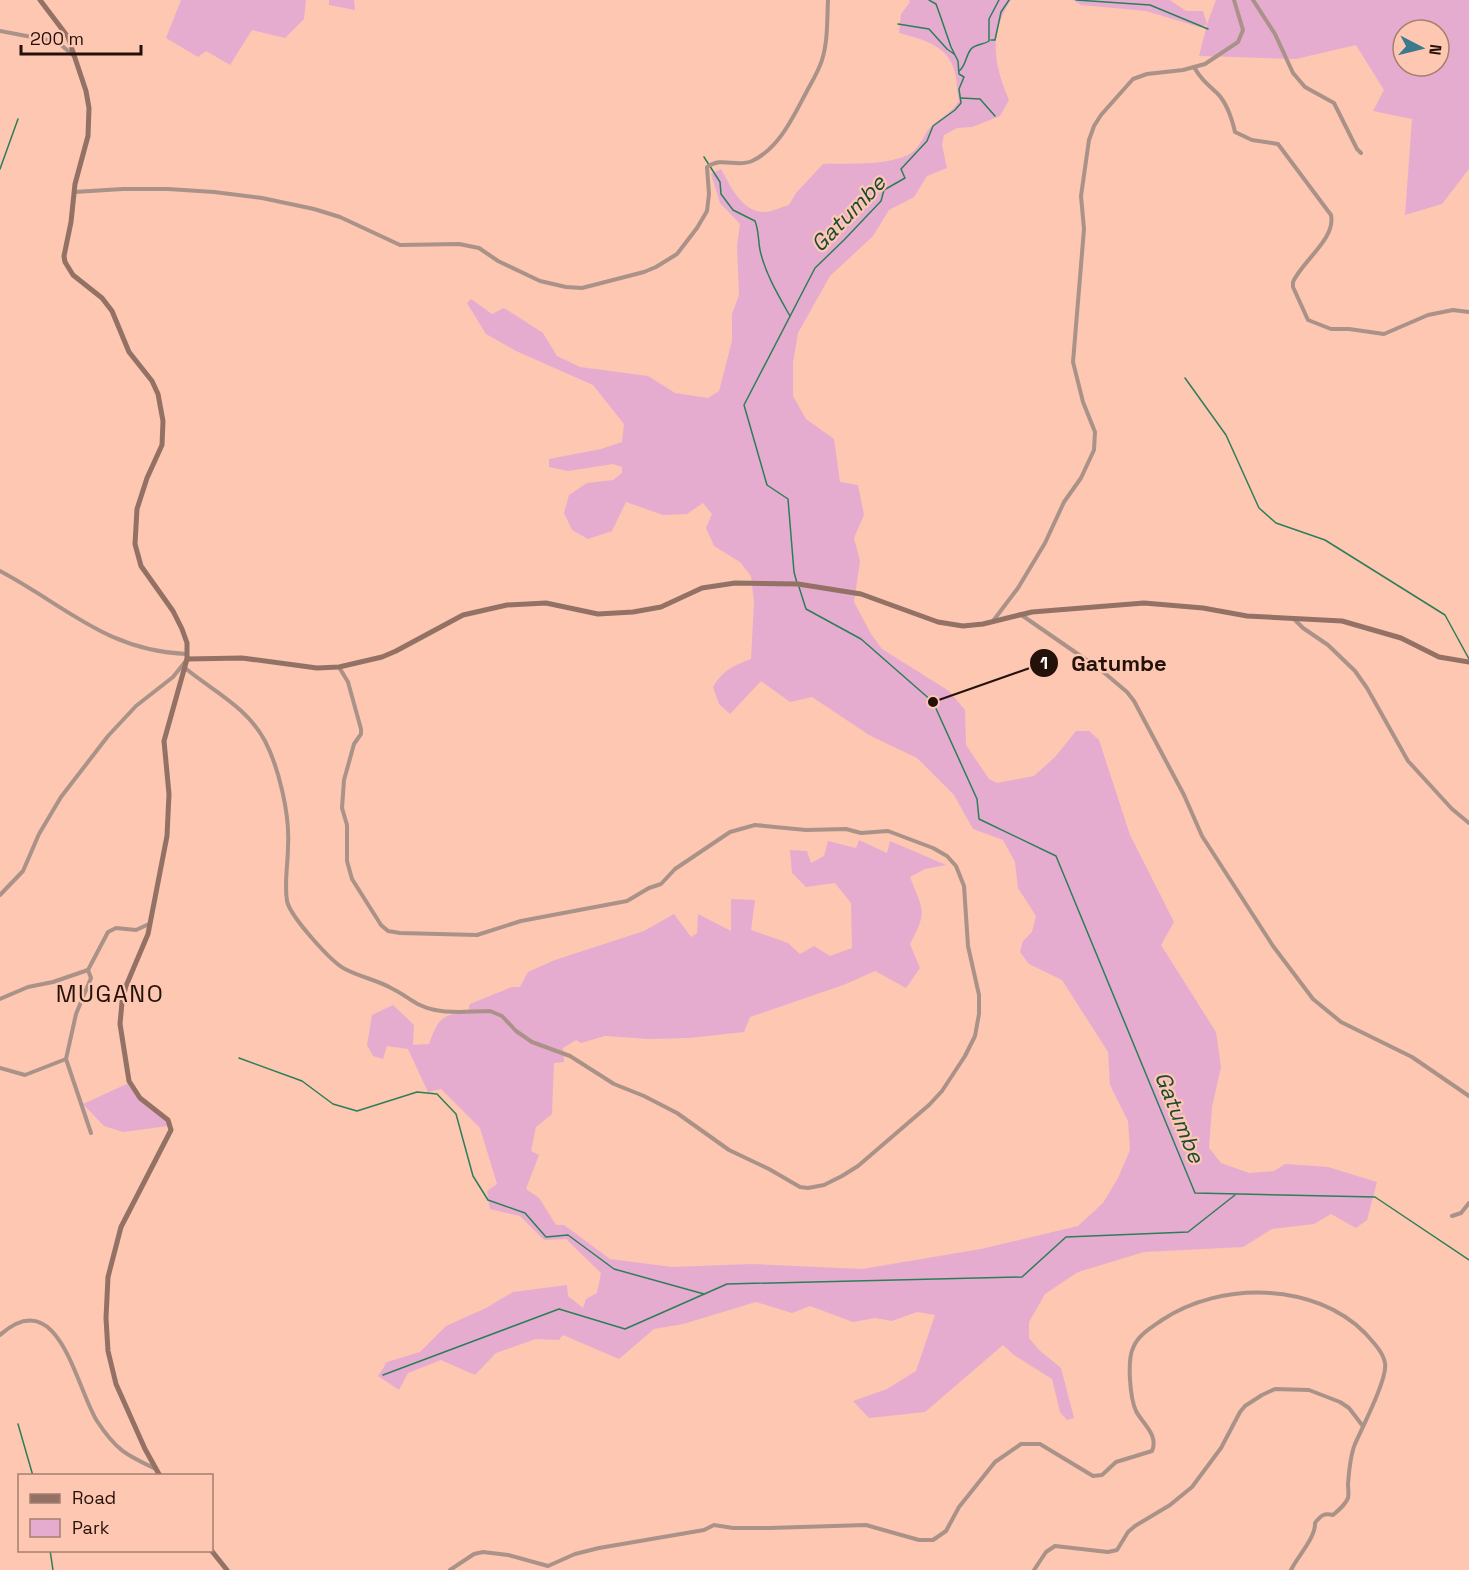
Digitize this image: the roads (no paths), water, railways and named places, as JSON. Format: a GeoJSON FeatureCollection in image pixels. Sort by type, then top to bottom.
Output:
{"type":"FeatureCollection","features":[{"type":"Feature","properties":{"kind":"main road"},"geometry":{"type":"LineString","coordinates":[[40,0],[68,37],[86,91],[89,121],[88,136],[74,192],[65,262],[74,274],[102,298],[112,311],[129,352],[152,381],[162,409],[164,434],[162,445],[141,493],[137,509],[135,544],[141,566],[173,610],[187,643],[185,668],[164,741],[169,794],[169,825],[150,924],[145,944],[126,986],[120,1024],[129,1081],[140,1098],[168,1120],[171,1130],[121,1227],[108,1276],[106,1318],[108,1351],[116,1384],[158,1473]]}},
{"type":"Feature","properties":{"kind":"main road"},"geometry":{"type":"LineString","coordinates":[[187,656],[236,658],[317,668],[339,667],[382,657],[463,615],[507,604],[546,603],[598,614],[633,612],[654,609],[702,588],[727,583],[798,584],[861,594],[938,622],[953,625],[974,626],[1020,614],[1156,603],[1247,616],[1350,622],[1401,638],[1439,657],[1469,662]]}},
{"type":"Feature","properties":{"kind":"main road"},"geometry":{"type":"LineString","coordinates":[[213,1552],[227,1570]]}},
{"type":"Feature","properties":{"kind":"street"},"geometry":{"type":"LineString","coordinates":[[74,192],[158,189],[235,194],[325,212],[355,222],[400,244],[409,246],[459,244],[479,248],[498,261],[540,281],[566,287],[582,288],[629,277],[656,267],[682,248],[707,211],[709,194],[706,171],[709,165],[715,161],[743,164],[753,160],[769,149],[788,126],[822,60],[828,0]]}},
{"type":"Feature","properties":{"kind":"street"},"geometry":{"type":"LineString","coordinates":[[992,621],[1018,588],[1045,543],[1064,502],[1081,478],[1094,450],[1095,432],[1081,394],[1073,362],[1084,229],[1081,196],[1089,140],[1094,126],[1133,79],[1147,74],[1205,64],[1238,42],[1242,36],[1241,22],[1234,0]]}},
{"type":"Feature","properties":{"kind":"street"},"geometry":{"type":"LineString","coordinates":[[1253,0],[1275,34],[1293,73],[1305,87],[1334,103],[1361,153]]}},
{"type":"Feature","properties":{"kind":"street"},"geometry":{"type":"LineString","coordinates":[[0,31],[53,41],[76,57]]}},
{"type":"Feature","properties":{"kind":"street"},"geometry":{"type":"LineString","coordinates":[[1194,67],[1203,81],[1218,93],[1225,104],[1231,115],[1235,132],[1252,140],[1278,144],[1331,215],[1332,222],[1328,234],[1293,282],[1293,287],[1308,320],[1331,329],[1384,334],[1428,315],[1453,310],[1469,312]]}},
{"type":"Feature","properties":{"kind":"street"},"geometry":{"type":"LineString","coordinates":[[0,571],[41,594],[88,626],[128,644],[187,656],[173,677],[136,706],[108,736],[62,797],[39,834],[23,871],[0,895]]}},
{"type":"Feature","properties":{"kind":"street"},"geometry":{"type":"LineString","coordinates":[[1020,614],[1101,670],[1134,701],[1184,795],[1202,836],[1273,946],[1313,999],[1341,1022],[1412,1057],[1469,1096]]}},
{"type":"Feature","properties":{"kind":"street"},"geometry":{"type":"LineString","coordinates":[[1295,620],[1328,645],[1355,671],[1408,761],[1452,809],[1469,823]]}},
{"type":"Feature","properties":{"kind":"street"},"geometry":{"type":"LineString","coordinates":[[185,668],[240,709],[257,728],[266,743],[283,800],[288,838],[286,889],[290,911],[344,969],[394,988],[409,1000],[434,1010],[498,1013],[532,1042],[570,1056],[614,1084],[660,1103],[692,1122],[729,1150],[800,1187],[824,1185],[842,1176],[872,1155],[929,1106],[942,1091],[975,1036],[979,1014],[979,995],[968,946],[966,898],[961,876],[951,861],[933,848],[888,831],[867,833],[749,826],[730,832],[675,869],[661,884],[627,901],[521,921],[477,935],[388,931],[381,925],[356,886],[347,861],[347,825],[342,808],[344,780],[354,744],[361,734],[361,729],[348,682],[339,667]]}},
{"type":"Feature","properties":{"kind":"street"},"geometry":{"type":"LineString","coordinates":[[0,999],[28,987],[53,982],[88,970],[108,932],[116,928],[136,930],[150,924]]}},
{"type":"Feature","properties":{"kind":"street"},"geometry":{"type":"LineString","coordinates":[[88,970],[91,978],[76,1014],[66,1059],[70,1077],[91,1133]]}},
{"type":"Feature","properties":{"kind":"street"},"geometry":{"type":"LineString","coordinates":[[0,1068],[25,1075],[66,1059]]}},
{"type":"Feature","properties":{"kind":"street"},"geometry":{"type":"LineString","coordinates":[[1452,1216],[1461,1213],[1469,1203]]}},
{"type":"Feature","properties":{"kind":"street"},"geometry":{"type":"LineString","coordinates":[[450,1570],[465,1559],[483,1552],[508,1555],[548,1566],[575,1554],[594,1549],[704,1530],[714,1525],[749,1528],[866,1525],[919,1540],[937,1539],[946,1531],[959,1507],[981,1477],[995,1462],[1017,1446],[1040,1444],[1094,1476],[1102,1475],[1116,1462],[1152,1450],[1154,1444],[1152,1436],[1135,1410],[1130,1375],[1133,1347],[1142,1334],[1184,1306],[1250,1293],[1278,1293],[1314,1301],[1357,1325],[1374,1342],[1386,1367],[1374,1403],[1362,1425],[1350,1465],[1348,1498],[1334,1515],[1320,1516],[1315,1523],[1316,1527],[1310,1542],[1304,1546],[1291,1570]]}},
{"type":"Feature","properties":{"kind":"street"},"geometry":{"type":"LineString","coordinates":[[0,1335],[12,1326],[25,1321],[40,1322],[49,1327],[70,1358],[95,1416],[118,1449],[158,1473]]}},
{"type":"Feature","properties":{"kind":"street"},"geometry":{"type":"LineString","coordinates":[[1034,1570],[1046,1552],[1055,1546],[1107,1552],[1120,1548],[1128,1532],[1170,1505],[1192,1486],[1221,1448],[1245,1406],[1275,1389],[1309,1390],[1340,1402],[1349,1408],[1362,1425]]}},
{"type":"Feature","properties":{"kind":"waterway","name":"Gatumbe"},"geometry":{"type":"LineString","coordinates":[[797,583],[794,572],[788,499],[767,485],[744,405],[815,268],[881,201],[884,190],[905,178],[901,169],[927,141],[933,126],[961,103],[959,89],[964,77],[959,74],[958,61],[936,4],[929,0]]}},
{"type":"Feature","properties":{"kind":"waterway"},"geometry":{"type":"LineString","coordinates":[[959,71],[971,49],[989,41],[989,19],[999,0]]}},
{"type":"Feature","properties":{"kind":"waterway"},"geometry":{"type":"LineString","coordinates":[[991,40],[995,40],[1001,12],[1009,0]]}},
{"type":"Feature","properties":{"kind":"waterway"},"geometry":{"type":"LineString","coordinates":[[1076,0],[1150,5],[1208,29]]}},
{"type":"Feature","properties":{"kind":"waterway"},"geometry":{"type":"LineString","coordinates":[[898,24],[929,29],[954,54]]}},
{"type":"Feature","properties":{"kind":"waterway"},"geometry":{"type":"LineString","coordinates":[[961,98],[980,99],[995,116]]}},
{"type":"Feature","properties":{"kind":"waterway"},"geometry":{"type":"LineString","coordinates":[[0,169],[18,119]]}},
{"type":"Feature","properties":{"kind":"waterway"},"geometry":{"type":"LineString","coordinates":[[704,157],[720,182],[721,194],[733,210],[755,221],[765,267],[790,316]]}},
{"type":"Feature","properties":{"kind":"waterway"},"geometry":{"type":"LineString","coordinates":[[1185,378],[1226,435],[1259,508],[1276,523],[1325,540],[1445,615],[1469,659]]}},
{"type":"Feature","properties":{"kind":"waterway","name":"Gatumbe"},"geometry":{"type":"LineString","coordinates":[[799,587],[806,609],[861,639],[933,702],[977,799],[979,819],[1056,856],[1195,1193],[1375,1197],[1469,1260]]}},
{"type":"Feature","properties":{"kind":"waterway"},"geometry":{"type":"LineString","coordinates":[[239,1058],[302,1081],[333,1104],[357,1111],[417,1092],[437,1094],[456,1114],[473,1176],[488,1200],[525,1213],[546,1237],[568,1235],[614,1269],[704,1294]]}},
{"type":"Feature","properties":{"kind":"waterway"},"geometry":{"type":"LineString","coordinates":[[383,1375],[559,1309],[625,1329],[727,1284],[1022,1277],[1066,1237],[1188,1232],[1235,1195]]}},
{"type":"Feature","properties":{"kind":"waterway"},"geometry":{"type":"LineString","coordinates":[[18,1424],[32,1474]]}},
{"type":"Feature","properties":{"kind":"waterway"},"geometry":{"type":"LineString","coordinates":[[50,1552],[53,1570]]}},
{"type":"Feature","properties":{"kind":"place","name":"Gatumbe"},"geometry":{"type":"Point","coordinates":[933,702]}},
{"type":"Feature","properties":{"kind":"district","name":"MUGANO"},"geometry":{"type":"Point","coordinates":[110,994]}}]}
